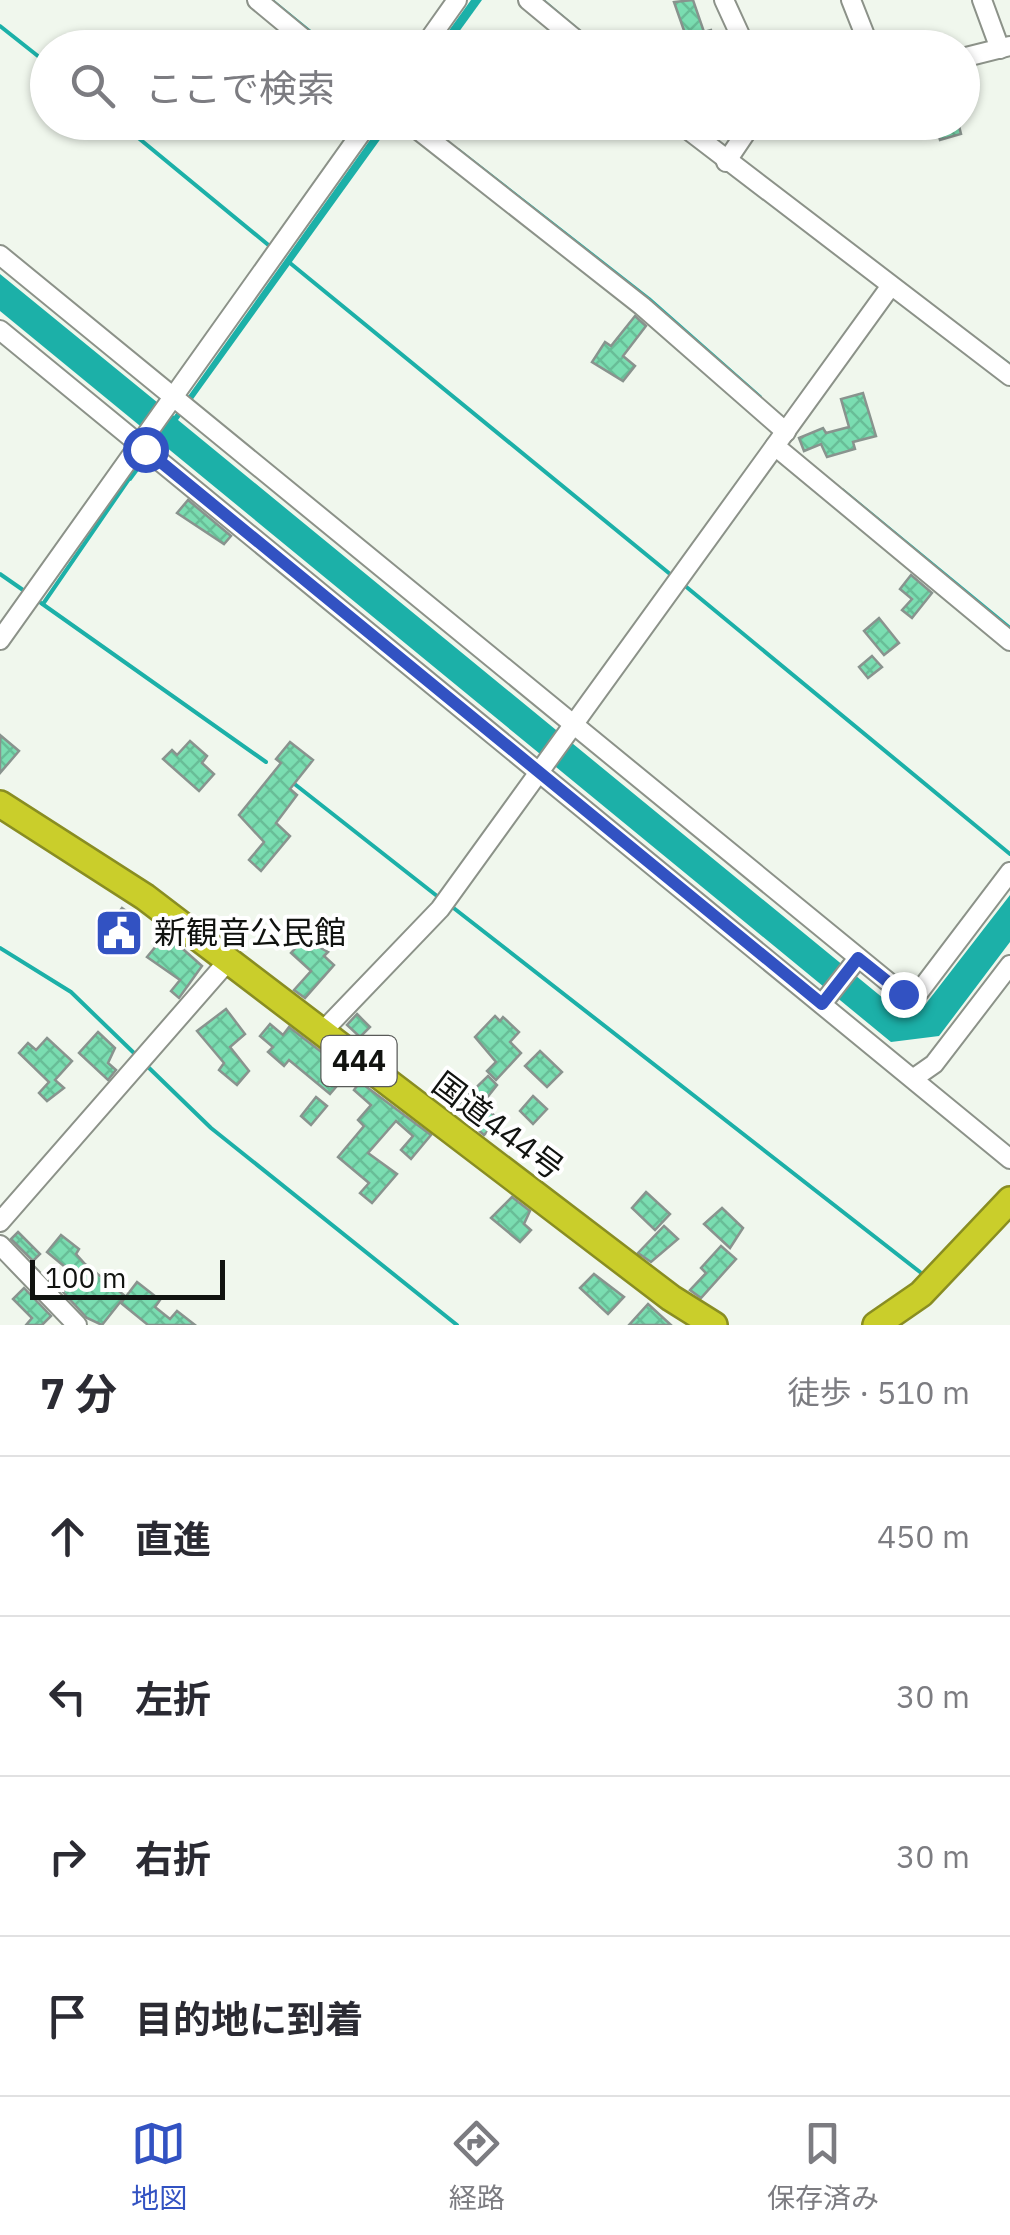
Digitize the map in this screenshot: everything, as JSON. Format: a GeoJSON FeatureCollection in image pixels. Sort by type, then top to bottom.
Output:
{"type":"FeatureCollection","features":[{"type":"Feature","properties":{"kind":"highway","name":"国道444号"},"geometry":{"type":"LineString","coordinates":[[0,804],[94,862],[671,1298],[714,1325]]}},
{"type":"Feature","properties":{"kind":"highway"},"geometry":{"type":"LineString","coordinates":[[876,1325],[897,1317],[1010,1200]]}},
{"type":"Feature","properties":{"kind":"street"},"geometry":{"type":"LineString","coordinates":[[257,0],[294,30]]}},
{"type":"Feature","properties":{"kind":"street"},"geometry":{"type":"LineString","coordinates":[[435,30],[456,0]]}},
{"type":"Feature","properties":{"kind":"street"},"geometry":{"type":"LineString","coordinates":[[528,0],[564,30]]}},
{"type":"Feature","properties":{"kind":"street"},"geometry":{"type":"LineString","coordinates":[[724,0],[738,30]]}},
{"type":"Feature","properties":{"kind":"street"},"geometry":{"type":"LineString","coordinates":[[851,0],[863,30]]}},
{"type":"Feature","properties":{"kind":"street"},"geometry":{"type":"LineString","coordinates":[[980,54],[1005,48],[982,0]]}},
{"type":"Feature","properties":{"kind":"street"},"geometry":{"type":"LineString","coordinates":[[0,640],[178,404],[357,140]]}},
{"type":"Feature","properties":{"kind":"street"},"geometry":{"type":"LineString","coordinates":[[431,140],[642,306],[781,439],[1010,641]]}},
{"type":"Feature","properties":{"kind":"street"},"geometry":{"type":"LineString","coordinates":[[700,140],[1010,376]]}},
{"type":"Feature","properties":{"kind":"street"},"geometry":{"type":"LineString","coordinates":[[726,162],[741,140]]}},
{"type":"Feature","properties":{"kind":"street"},"geometry":{"type":"LineString","coordinates":[[0,255],[570,727],[903,994],[919,992],[1010,872]]}},
{"type":"Feature","properties":{"kind":"street"},"geometry":{"type":"LineString","coordinates":[[321,1033],[440,909],[890,287]]}},
{"type":"Feature","properties":{"kind":"street"},"geometry":{"type":"LineString","coordinates":[[0,330],[541,767],[1010,1159]]}},
{"type":"Feature","properties":{"kind":"street"},"geometry":{"type":"LineString","coordinates":[[822,1004],[858,958]]}},
{"type":"Feature","properties":{"kind":"street"},"geometry":{"type":"LineString","coordinates":[[0,1222],[228,960]]}},
{"type":"Feature","properties":{"kind":"street"},"geometry":{"type":"LineString","coordinates":[[914,1078],[934,1064],[1010,965]]}},
{"type":"Feature","properties":{"kind":"street"},"geometry":{"type":"LineString","coordinates":[[0,1245],[66,1321]]}},
{"type":"Feature","properties":{"kind":"water"},"geometry":{"type":"Polygon","coordinates":[[[471,0],[482,0],[460,30],[449,30],[471,0]]]}},
{"type":"Feature","properties":{"kind":"water"},"geometry":{"type":"Polygon","coordinates":[[[370,140],[380,140],[178,420],[900,1012],[921,1010],[1010,895],[1010,942],[939,1036],[891,1042],[160,442],[131,481],[126,479],[136,459],[156,439],[0,311],[0,274],[174,416],[370,140]]]}},
{"type":"Feature","properties":{"kind":"building"},"geometry":{"type":"Polygon","coordinates":[[[693,0],[703,30],[684,30],[674,2],[693,0]]]}},
{"type":"Feature","properties":{"kind":"building"},"geometry":{"type":"Polygon","coordinates":[[[635,316],[646,326],[623,356],[635,366],[623,381],[592,362],[605,342],[611,346],[635,316]]]}},
{"type":"Feature","properties":{"kind":"building"},"geometry":{"type":"Polygon","coordinates":[[[863,393],[876,436],[853,442],[855,449],[827,457],[821,444],[804,451],[799,438],[823,428],[826,433],[849,427],[841,399],[863,393]]]}},
{"type":"Feature","properties":{"kind":"building"},"geometry":{"type":"Polygon","coordinates":[[[188,500],[231,536],[224,544],[177,513],[188,500]]]}},
{"type":"Feature","properties":{"kind":"building"},"geometry":{"type":"Polygon","coordinates":[[[911,575],[932,593],[912,618],[902,610],[912,599],[900,589],[911,575]]]}},
{"type":"Feature","properties":{"kind":"building"},"geometry":{"type":"Polygon","coordinates":[[[879,618],[899,643],[884,655],[864,631],[879,618]]]}},
{"type":"Feature","properties":{"kind":"building"},"geometry":{"type":"Polygon","coordinates":[[[872,656],[882,667],[868,678],[859,667],[872,656]]]}},
{"type":"Feature","properties":{"kind":"building"},"geometry":{"type":"Polygon","coordinates":[[[0,735],[19,751],[0,773],[0,735]]]}},
{"type":"Feature","properties":{"kind":"building"},"geometry":{"type":"Polygon","coordinates":[[[190,741],[207,756],[202,763],[214,774],[199,791],[163,759],[172,750],[177,755],[190,741]]]}},
{"type":"Feature","properties":{"kind":"building"},"geometry":{"type":"Polygon","coordinates":[[[290,742],[313,760],[290,789],[297,795],[276,823],[290,836],[261,871],[249,860],[264,842],[239,815],[281,763],[276,759],[290,742]]]}},
{"type":"Feature","properties":{"kind":"building"},"geometry":{"type":"Polygon","coordinates":[[[122,908],[139,920],[120,946],[103,934],[122,908]]]}},
{"type":"Feature","properties":{"kind":"building"},"geometry":{"type":"Polygon","coordinates":[[[166,934],[202,966],[179,998],[171,991],[180,980],[147,957],[166,934]]]}},
{"type":"Feature","properties":{"kind":"building"},"geometry":{"type":"Polygon","coordinates":[[[304,939],[328,952],[324,956],[334,965],[305,998],[294,990],[311,971],[291,953],[304,939]]]}},
{"type":"Feature","properties":{"kind":"building"},"geometry":{"type":"Polygon","coordinates":[[[226,1009],[245,1034],[230,1047],[249,1071],[237,1085],[219,1070],[224,1063],[197,1031],[226,1009]]]}},
{"type":"Feature","properties":{"kind":"building"},"geometry":{"type":"Polygon","coordinates":[[[357,1014],[370,1027],[360,1037],[347,1025],[357,1014]]]}},
{"type":"Feature","properties":{"kind":"building"},"geometry":{"type":"Polygon","coordinates":[[[495,1016],[500,1021],[503,1017],[519,1032],[510,1042],[521,1053],[496,1080],[487,1071],[496,1062],[475,1037],[495,1016]]]}},
{"type":"Feature","properties":{"kind":"building"},"geometry":{"type":"Polygon","coordinates":[[[270,1024],[283,1035],[289,1027],[341,1067],[335,1074],[342,1080],[330,1094],[289,1060],[284,1066],[268,1052],[273,1047],[260,1036],[270,1024]]]}},
{"type":"Feature","properties":{"kind":"building"},"geometry":{"type":"Polygon","coordinates":[[[98,1032],[115,1048],[108,1063],[116,1070],[108,1080],[79,1053],[98,1032]]]}},
{"type":"Feature","properties":{"kind":"building"},"geometry":{"type":"Polygon","coordinates":[[[47,1038],[72,1061],[55,1080],[64,1088],[47,1101],[39,1093],[49,1082],[19,1053],[28,1043],[36,1050],[47,1038]]]}},
{"type":"Feature","properties":{"kind":"building"},"geometry":{"type":"Polygon","coordinates":[[[540,1051],[562,1072],[547,1087],[525,1066],[540,1051]]]}},
{"type":"Feature","properties":{"kind":"building"},"geometry":{"type":"Polygon","coordinates":[[[488,1076],[497,1085],[482,1104],[499,1120],[484,1135],[454,1109],[488,1076]]]}},
{"type":"Feature","properties":{"kind":"building"},"geometry":{"type":"Polygon","coordinates":[[[360,1082],[431,1135],[411,1159],[401,1150],[413,1136],[396,1121],[368,1153],[397,1174],[372,1203],[360,1193],[369,1183],[338,1157],[364,1126],[358,1120],[371,1105],[354,1090],[360,1082]]]}},
{"type":"Feature","properties":{"kind":"building"},"geometry":{"type":"Polygon","coordinates":[[[533,1096],[547,1109],[533,1124],[520,1111],[533,1096]]]}},
{"type":"Feature","properties":{"kind":"building"},"geometry":{"type":"Polygon","coordinates":[[[316,1097],[327,1106],[311,1125],[301,1116],[316,1097]]]}},
{"type":"Feature","properties":{"kind":"building"},"geometry":{"type":"Polygon","coordinates":[[[646,1192],[670,1214],[655,1230],[632,1208],[646,1192]]]}},
{"type":"Feature","properties":{"kind":"building"},"geometry":{"type":"Polygon","coordinates":[[[512,1197],[530,1211],[524,1224],[531,1230],[520,1242],[491,1218],[512,1197]]]}},
{"type":"Feature","properties":{"kind":"building"},"geometry":{"type":"Polygon","coordinates":[[[722,1208],[743,1228],[730,1248],[704,1224],[722,1208]]]}},
{"type":"Feature","properties":{"kind":"building"},"geometry":{"type":"Polygon","coordinates":[[[664,1226],[678,1239],[651,1262],[638,1253],[664,1226]]]}},
{"type":"Feature","properties":{"kind":"building"},"geometry":{"type":"Polygon","coordinates":[[[18,1232],[40,1254],[33,1261],[11,1239],[18,1232]]]}},
{"type":"Feature","properties":{"kind":"building"},"geometry":{"type":"Polygon","coordinates":[[[61,1235],[79,1249],[76,1254],[85,1264],[125,1296],[102,1325],[87,1318],[63,1292],[76,1276],[47,1252],[61,1235]]]}},
{"type":"Feature","properties":{"kind":"building"},"geometry":{"type":"Polygon","coordinates":[[[721,1246],[736,1259],[701,1298],[690,1290],[706,1273],[701,1268],[721,1246]]]}},
{"type":"Feature","properties":{"kind":"building"},"geometry":{"type":"Polygon","coordinates":[[[594,1274],[624,1297],[608,1314],[580,1288],[594,1274]]]}},
{"type":"Feature","properties":{"kind":"building"},"geometry":{"type":"Polygon","coordinates":[[[137,1282],[160,1300],[155,1307],[170,1319],[177,1311],[195,1325],[148,1325],[121,1303],[137,1282]]]}},
{"type":"Feature","properties":{"kind":"building"},"geometry":{"type":"Polygon","coordinates":[[[24,1288],[51,1316],[42,1325],[26,1325],[32,1318],[13,1299],[24,1288]]]}},
{"type":"Feature","properties":{"kind":"building"},"geometry":{"type":"Polygon","coordinates":[[[648,1304],[671,1325],[629,1325],[648,1304]]]}},
{"type":"Feature","properties":{"kind":"waterway"},"geometry":{"type":"LineString","coordinates":[[271,0],[308,30]]}},
{"type":"Feature","properties":{"kind":"waterway"},"geometry":{"type":"LineString","coordinates":[[542,0],[578,30]]}},
{"type":"Feature","properties":{"kind":"waterway"},"geometry":{"type":"LineString","coordinates":[[0,26],[30,50]]}},
{"type":"Feature","properties":{"kind":"waterway"},"geometry":{"type":"LineString","coordinates":[[141,140],[272,248]]}},
{"type":"Feature","properties":{"kind":"waterway"},"geometry":{"type":"LineString","coordinates":[[458,150],[649,299],[760,397]]}},
{"type":"Feature","properties":{"kind":"waterway"},"geometry":{"type":"LineString","coordinates":[[290,263],[670,574]]}},
{"type":"Feature","properties":{"kind":"waterway"},"geometry":{"type":"LineString","coordinates":[[998,356],[1010,365]]}},
{"type":"Feature","properties":{"kind":"waterway"},"geometry":{"type":"LineString","coordinates":[[43,604],[131,476]]}},
{"type":"Feature","properties":{"kind":"waterway"},"geometry":{"type":"LineString","coordinates":[[842,490],[1010,628]]}},
{"type":"Feature","properties":{"kind":"waterway"},"geometry":{"type":"LineString","coordinates":[[0,574],[23,590]]}},
{"type":"Feature","properties":{"kind":"waterway"},"geometry":{"type":"LineString","coordinates":[[684,585],[1010,854]]}},
{"type":"Feature","properties":{"kind":"waterway"},"geometry":{"type":"LineString","coordinates":[[41,603],[266,762]]}},
{"type":"Feature","properties":{"kind":"waterway"},"geometry":{"type":"LineString","coordinates":[[292,782],[437,896]]}},
{"type":"Feature","properties":{"kind":"waterway"},"geometry":{"type":"LineString","coordinates":[[451,906],[920,1272]]}},
{"type":"Feature","properties":{"kind":"waterway"},"geometry":{"type":"LineString","coordinates":[[0,948],[71,992],[135,1054]]}},
{"type":"Feature","properties":{"kind":"waterway"},"geometry":{"type":"LineString","coordinates":[[146,1065],[211,1128],[457,1325]]}},
{"type":"Feature","properties":{"kind":"place","name":"新観音公民館"},"geometry":{"type":"Point","coordinates":[119,933]}},
{"type":"Feature","properties":{"kind":"route"},"geometry":{"type":"LineString","coordinates":[[145,449],[822,1004],[858,958],[903,994]]}}]}
